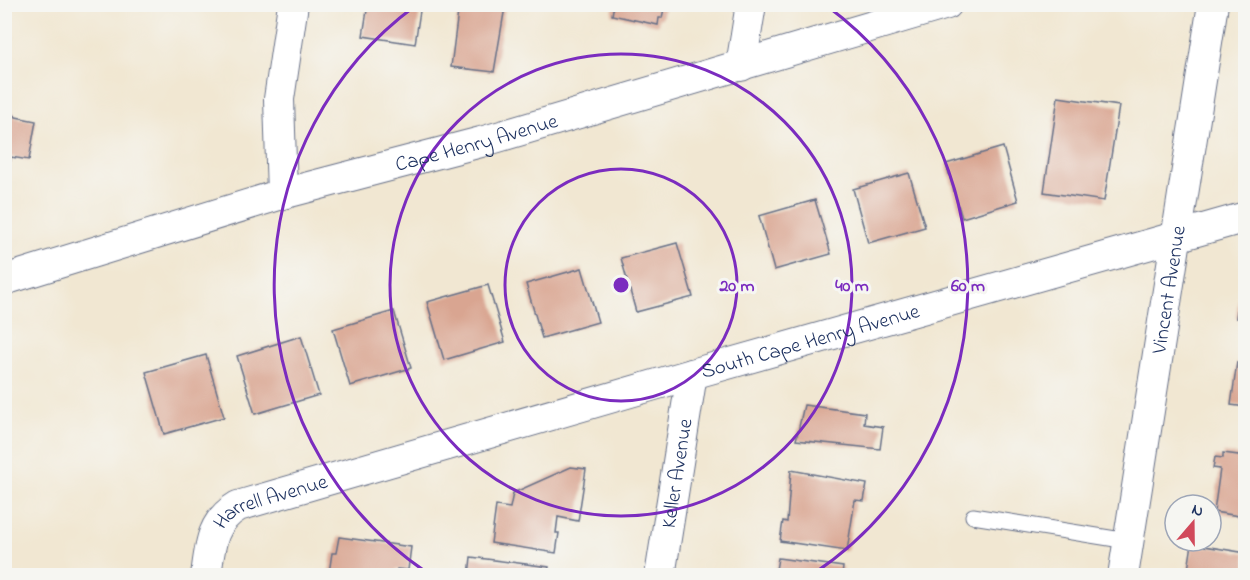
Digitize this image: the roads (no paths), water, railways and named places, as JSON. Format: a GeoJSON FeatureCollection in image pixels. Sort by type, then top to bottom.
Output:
{"type":"FeatureCollection","features":[{"type":"Feature","properties":{"kind":"street"},"geometry":{"type":"LineString","coordinates":[[282,194],[279,99],[294,4]]}},
{"type":"Feature","properties":{"kind":"street"},"geometry":{"type":"LineString","coordinates":[[741,66],[751,4]]}},
{"type":"Feature","properties":{"kind":"street","name":"Cape Henry Avenue"},"geometry":{"type":"LineString","coordinates":[[4,280],[282,194],[481,142],[946,4]]}},
{"type":"Feature","properties":{"kind":"street","name":"Vincent Avenue"},"geometry":{"type":"LineString","coordinates":[[1123,576],[1213,4]]}},
{"type":"Feature","properties":{"kind":"street","name":"South Cape Henry Avenue"},"geometry":{"type":"LineString","coordinates":[[377,466],[1245,217]]}},
{"type":"Feature","properties":{"kind":"street","name":"Keller Avenue"},"geometry":{"type":"LineString","coordinates":[[660,576],[692,374]]}},
{"type":"Feature","properties":{"kind":"street","name":"Harrell Avenue"},"geometry":{"type":"LineString","coordinates":[[206,576],[213,532],[224,514],[238,506],[377,466]]}},
{"type":"Feature","properties":{"kind":"lane"},"geometry":{"type":"LineString","coordinates":[[973,516],[1128,541]]}}]}
